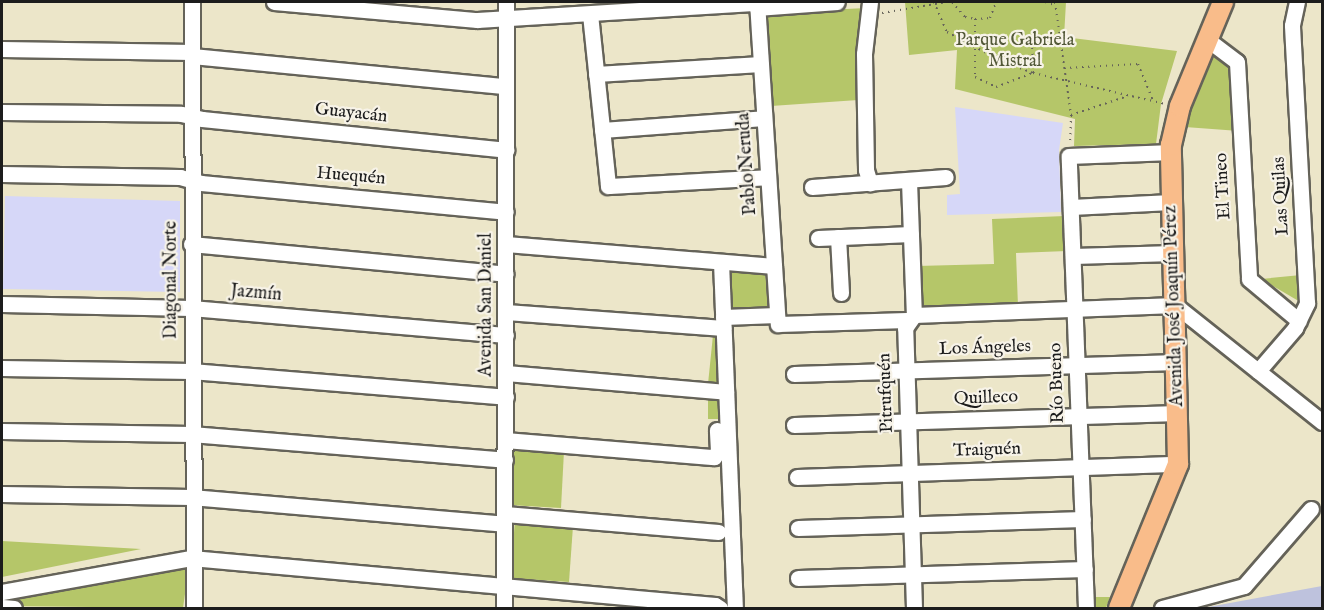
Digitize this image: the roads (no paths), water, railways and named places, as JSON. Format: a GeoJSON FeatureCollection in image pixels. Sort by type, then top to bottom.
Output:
{"type":"FeatureCollection","features":[{"type":"Feature","properties":{"kind":"main road","name":"Avenida José Joaquín Pérez"},"geometry":{"type":"LineString","coordinates":[[1119,609],[1178,464],[1171,152],[1180,106],[1223,2]]}},
{"type":"Feature","properties":{"kind":"street","name":"Diagonal Norte"},"geometry":{"type":"LineString","coordinates":[[192,2],[191,558],[196,571],[194,609]]}},
{"type":"Feature","properties":{"kind":"street"},"geometry":{"type":"LineString","coordinates":[[274,2],[506,20],[590,14],[628,7],[837,2]]}},
{"type":"Feature","properties":{"kind":"street","name":"Avenida San Daniel"},"geometry":{"type":"LineString","coordinates":[[504,609],[506,2]]}},
{"type":"Feature","properties":{"kind":"street","name":"Las Quilas"},"geometry":{"type":"LineString","coordinates":[[1258,371],[1299,321],[1307,295],[1292,25],[1297,2]]}},
{"type":"Feature","properties":{"kind":"street","name":"Pablo Neruda"},"geometry":{"type":"LineString","coordinates":[[757,4],[778,320]]}},
{"type":"Feature","properties":{"kind":"street"},"geometry":{"type":"LineString","coordinates":[[870,8],[864,54],[865,159],[870,183]]}},
{"type":"Feature","properties":{"kind":"street"},"geometry":{"type":"LineString","coordinates":[[590,14],[608,186],[768,177]]}},
{"type":"Feature","properties":{"kind":"street","name":"El Tineo"},"geometry":{"type":"LineString","coordinates":[[1208,40],[1237,62],[1249,279],[1299,321]]}},
{"type":"Feature","properties":{"kind":"street"},"geometry":{"type":"LineString","coordinates":[[2,49],[192,54],[506,86]]}},
{"type":"Feature","properties":{"kind":"street"},"geometry":{"type":"LineString","coordinates":[[596,74],[761,64]]}},
{"type":"Feature","properties":{"kind":"street","name":"Guayacán"},"geometry":{"type":"LineString","coordinates":[[2,112],[192,116],[506,150]]}},
{"type":"Feature","properties":{"kind":"street"},"geometry":{"type":"LineString","coordinates":[[602,130],[764,118]]}},
{"type":"Feature","properties":{"kind":"street","name":"Río Bueno"},"geometry":{"type":"LineString","coordinates":[[1086,609],[1069,156],[1171,152]]}},
{"type":"Feature","properties":{"kind":"street","name":"Huequén"},"geometry":{"type":"LineString","coordinates":[[2,174],[180,177],[191,180],[506,212]]}},
{"type":"Feature","properties":{"kind":"street"},"geometry":{"type":"LineString","coordinates":[[812,187],[946,177]]}},
{"type":"Feature","properties":{"kind":"street","name":"Pitrufquén"},"geometry":{"type":"LineString","coordinates":[[909,181],[911,318],[906,371],[914,609]]}},
{"type":"Feature","properties":{"kind":"street"},"geometry":{"type":"LineString","coordinates":[[1071,207],[1171,202]]}},
{"type":"Feature","properties":{"kind":"street"},"geometry":{"type":"LineString","coordinates":[[818,238],[911,234]]}},
{"type":"Feature","properties":{"kind":"street"},"geometry":{"type":"LineString","coordinates":[[838,237],[841,293]]}},
{"type":"Feature","properties":{"kind":"street"},"geometry":{"type":"LineString","coordinates":[[191,244],[506,274]]}},
{"type":"Feature","properties":{"kind":"street"},"geometry":{"type":"LineString","coordinates":[[506,244],[774,266]]}},
{"type":"Feature","properties":{"kind":"street"},"geometry":{"type":"LineString","coordinates":[[1073,256],[1173,253]]}},
{"type":"Feature","properties":{"kind":"street"},"geometry":{"type":"LineString","coordinates":[[721,262],[735,609]]}},
{"type":"Feature","properties":{"kind":"street","name":"Jazmín"},"geometry":{"type":"LineString","coordinates":[[2,304],[191,308],[506,335]]}},
{"type":"Feature","properties":{"kind":"street"},"geometry":{"type":"LineString","coordinates":[[506,312],[723,323],[911,318],[1175,305],[1323,422]]}},
{"type":"Feature","properties":{"kind":"street","name":"Los Ángeles"},"geometry":{"type":"LineString","coordinates":[[794,374],[1177,362]]}},
{"type":"Feature","properties":{"kind":"street"},"geometry":{"type":"LineString","coordinates":[[2,368],[191,371],[506,397]]}},
{"type":"Feature","properties":{"kind":"street"},"geometry":{"type":"LineString","coordinates":[[506,374],[726,392]]}},
{"type":"Feature","properties":{"kind":"street","name":"Quilleco"},"geometry":{"type":"LineString","coordinates":[[794,425],[1178,413]]}},
{"type":"Feature","properties":{"kind":"street"},"geometry":{"type":"LineString","coordinates":[[505,440],[714,456],[718,452],[717,430]]}},
{"type":"Feature","properties":{"kind":"street"},"geometry":{"type":"LineString","coordinates":[[2,431],[191,434],[505,460]]}},
{"type":"Feature","properties":{"kind":"street","name":"Traiguén"},"geometry":{"type":"LineString","coordinates":[[797,477],[1178,464]]}},
{"type":"Feature","properties":{"kind":"street"},"geometry":{"type":"LineString","coordinates":[[2,494],[191,497],[718,532]]}},
{"type":"Feature","properties":{"kind":"street"},"geometry":{"type":"LineString","coordinates":[[1161,609],[1244,586],[1311,509]]}},
{"type":"Feature","properties":{"kind":"street"},"geometry":{"type":"LineString","coordinates":[[798,528],[1083,519]]}},
{"type":"Feature","properties":{"kind":"street"},"geometry":{"type":"LineString","coordinates":[[2,592],[191,558],[715,605],[720,609]]}},
{"type":"Feature","properties":{"kind":"street"},"geometry":{"type":"LineString","coordinates":[[798,578],[1085,569]]}},
{"type":"Feature","properties":{"kind":"street"},"geometry":{"type":"LineString","coordinates":[[2,607],[14,609]]}},
{"type":"Feature","properties":{"kind":"park label","name":"Parque Gabriela Mistral"},"geometry":{"type":"Point","coordinates":[1015,52]}}]}
